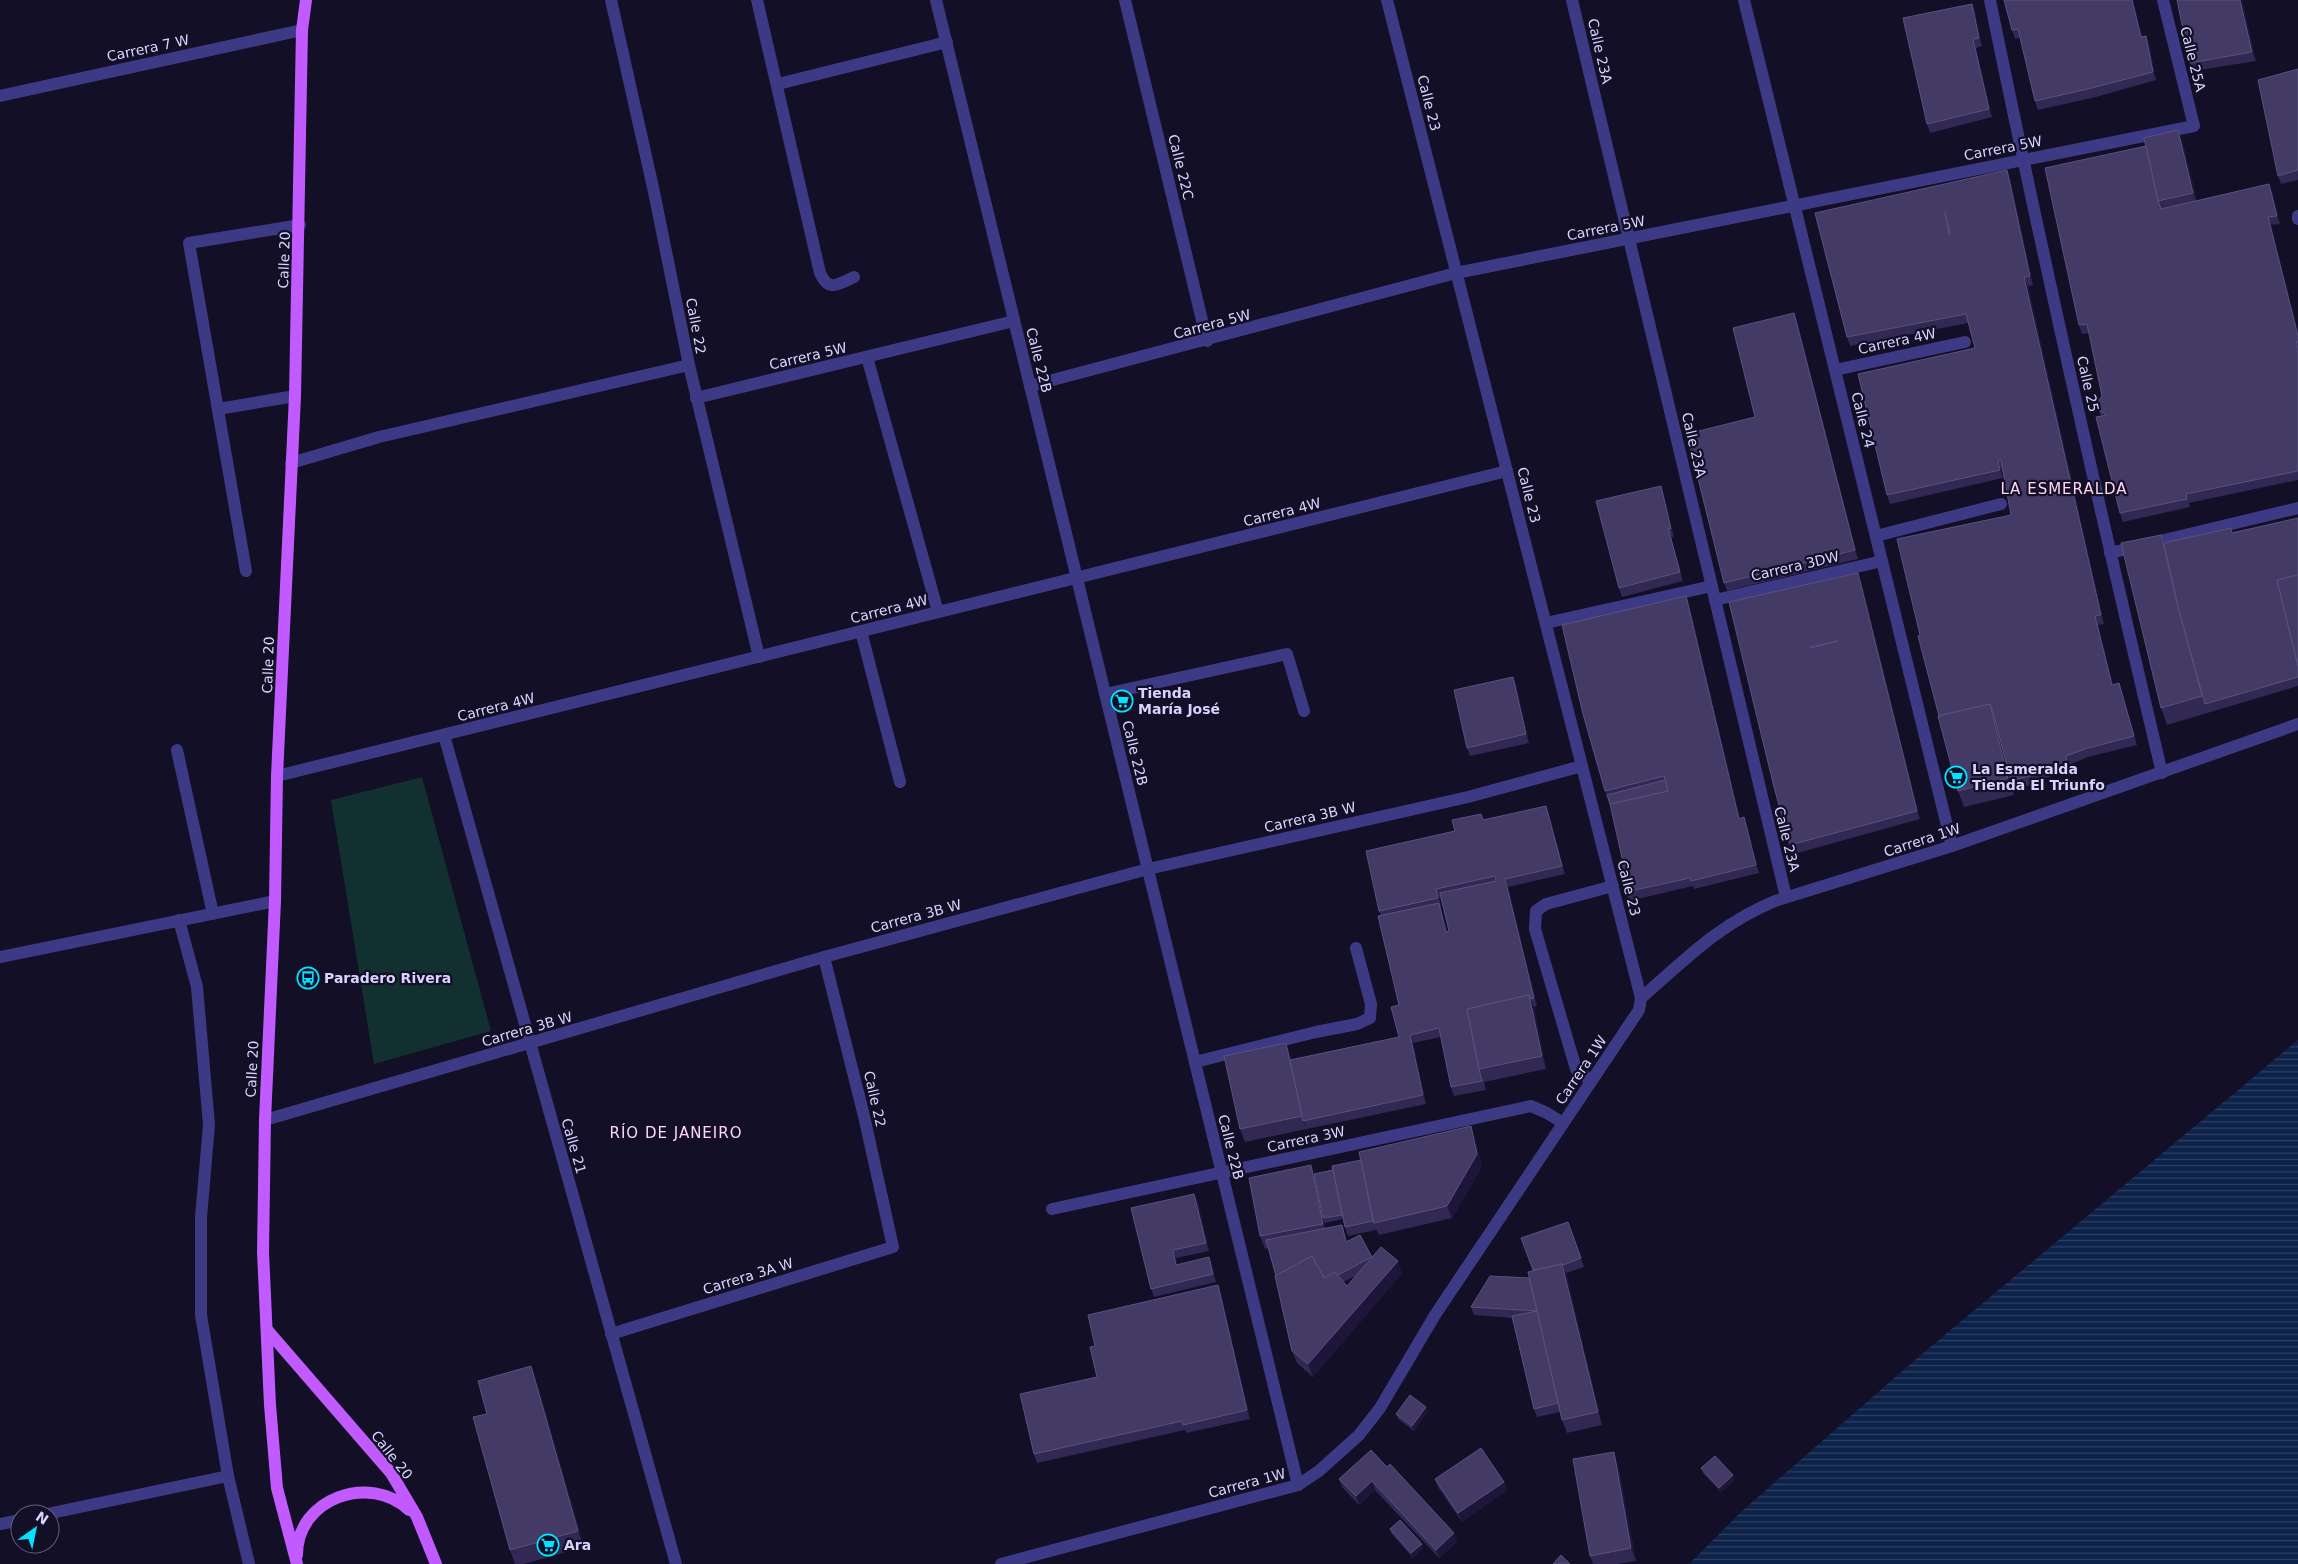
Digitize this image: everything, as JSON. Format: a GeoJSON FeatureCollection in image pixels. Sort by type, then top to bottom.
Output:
{"type":"FeatureCollection","features":[{"type":"Feature","properties":{"kind":"main road","name":"Calle 20"},"geometry":{"type":"LineString","coordinates":[[297,1564],[277,1488],[270,1405],[263,1252],[265,1120],[275,901],[277,776],[295,396],[300,225],[302,30],[306,0]]}},
{"type":"Feature","properties":{"kind":"main road","name":"Calle 20"},"geometry":{"type":"LineString","coordinates":[[268,1330],[391,1474],[417,1517],[436,1564]]}},
{"type":"Feature","properties":{"kind":"main road"},"geometry":{"type":"LineString","coordinates":[[297,1564],[297,1546],[304,1528],[314,1512],[330,1500],[347,1493],[366,1491],[386,1495],[403,1503],[417,1517]]}},
{"type":"Feature","properties":{"kind":"street","name":"Calle 22"},"geometry":{"type":"LineString","coordinates":[[611,0],[654,192],[696,398],[759,657]]}},
{"type":"Feature","properties":{"kind":"street"},"geometry":{"type":"LineString","coordinates":[[757,0],[778,84],[820,273],[824,283],[829,286],[836,286],[854,277]]}},
{"type":"Feature","properties":{"kind":"street","name":"Calle 22B"},"geometry":{"type":"LineString","coordinates":[[936,0],[1298,1485]]}},
{"type":"Feature","properties":{"kind":"street","name":"Calle 22C"},"geometry":{"type":"LineString","coordinates":[[1125,0],[1207,341]]}},
{"type":"Feature","properties":{"kind":"street","name":"Calle 23"},"geometry":{"type":"LineString","coordinates":[[1387,0],[1641,998]]}},
{"type":"Feature","properties":{"kind":"street","name":"Calle 23A"},"geometry":{"type":"LineString","coordinates":[[1572,0],[1786,897]]}},
{"type":"Feature","properties":{"kind":"street","name":"Calle 24"},"geometry":{"type":"LineString","coordinates":[[1744,0],[1952,846]]}},
{"type":"Feature","properties":{"kind":"street","name":"Calle 25"},"geometry":{"type":"LineString","coordinates":[[1990,0],[2110,554],[2162,773]]}},
{"type":"Feature","properties":{"kind":"street","name":"Calle 25A"},"geometry":{"type":"LineString","coordinates":[[2163,0],[2194,126]]}},
{"type":"Feature","properties":{"kind":"street","name":"Carrera 7 W"},"geometry":{"type":"LineString","coordinates":[[0,96],[302,30]]}},
{"type":"Feature","properties":{"kind":"street"},"geometry":{"type":"LineString","coordinates":[[778,84],[946,42]]}},
{"type":"Feature","properties":{"kind":"street","name":"Carrera 5W"},"geometry":{"type":"LineString","coordinates":[[1030,386],[1207,341],[1456,273],[2194,126]]}},
{"type":"Feature","properties":{"kind":"street"},"geometry":{"type":"LineString","coordinates":[[246,570],[189,243],[300,225]]}},
{"type":"Feature","properties":{"kind":"street","name":"Carrera 5W"},"geometry":{"type":"LineString","coordinates":[[696,398],[1014,321]]}},
{"type":"Feature","properties":{"kind":"street","name":"Carrera 4W"},"geometry":{"type":"LineString","coordinates":[[1835,370],[1965,342]]}},
{"type":"Feature","properties":{"kind":"street"},"geometry":{"type":"LineString","coordinates":[[868,357],[938,612]]}},
{"type":"Feature","properties":{"kind":"street"},"geometry":{"type":"LineString","coordinates":[[291,463],[379,437],[689,365]]}},
{"type":"Feature","properties":{"kind":"street"},"geometry":{"type":"LineString","coordinates":[[218,409],[295,396]]}},
{"type":"Feature","properties":{"kind":"street","name":"Carrera 4W"},"geometry":{"type":"LineString","coordinates":[[277,776],[1507,471]]}},
{"type":"Feature","properties":{"kind":"street"},"geometry":{"type":"LineString","coordinates":[[1876,536],[2001,504]]}},
{"type":"Feature","properties":{"kind":"street"},"geometry":{"type":"LineString","coordinates":[[2110,554],[2298,508]]}},
{"type":"Feature","properties":{"kind":"street","name":"Carrera 3DW"},"geometry":{"type":"LineString","coordinates":[[1715,600],[1882,561]]}},
{"type":"Feature","properties":{"kind":"street"},"geometry":{"type":"LineString","coordinates":[[1546,623],[1712,586]]}},
{"type":"Feature","properties":{"kind":"street"},"geometry":{"type":"LineString","coordinates":[[861,632],[900,782]]}},
{"type":"Feature","properties":{"kind":"street"},"geometry":{"type":"LineString","coordinates":[[1106,694],[1287,654],[1304,711]]}},
{"type":"Feature","properties":{"kind":"street","name":"Carrera 1W"},"geometry":{"type":"LineString","coordinates":[[1001,1564],[1298,1485],[1319,1471],[1360,1436],[1380,1408],[1435,1315],[1639,1010],[1641,998],[1715,933],[1751,911],[1786,897],[1952,846],[2298,724]]}},
{"type":"Feature","properties":{"kind":"street","name":"Calle 21"},"geometry":{"type":"LineString","coordinates":[[444,735],[676,1564]]}},
{"type":"Feature","properties":{"kind":"street"},"geometry":{"type":"LineString","coordinates":[[177,750],[213,914]]}},
{"type":"Feature","properties":{"kind":"street","name":"Carrera 3B W"},"geometry":{"type":"LineString","coordinates":[[265,1120],[824,957],[1148,869],[1468,796],[1582,766]]}},
{"type":"Feature","properties":{"kind":"street"},"geometry":{"type":"LineString","coordinates":[[1591,1081],[1576,1069],[1535,929],[1536,911],[1546,904],[1613,886]]}},
{"type":"Feature","properties":{"kind":"street"},"geometry":{"type":"LineString","coordinates":[[0,957],[275,901]]}},
{"type":"Feature","properties":{"kind":"street"},"geometry":{"type":"LineString","coordinates":[[179,920],[197,987],[209,1125],[201,1217],[201,1314],[228,1476],[249,1564]]}},
{"type":"Feature","properties":{"kind":"street"},"geometry":{"type":"LineString","coordinates":[[1195,1062],[1316,1032],[1357,1024],[1370,1018],[1371,1004],[1356,948]]}},
{"type":"Feature","properties":{"kind":"street","name":"Calle 22"},"geometry":{"type":"LineString","coordinates":[[824,957],[864,1116],[893,1247]]}},
{"type":"Feature","properties":{"kind":"street","name":"Carrera 3W"},"geometry":{"type":"LineString","coordinates":[[1052,1209],[1531,1106],[1547,1112],[1563,1123]]}},
{"type":"Feature","properties":{"kind":"street","name":"Carrera 3A W"},"geometry":{"type":"LineString","coordinates":[[611,1334],[893,1247]]}},
{"type":"Feature","properties":{"kind":"street"},"geometry":{"type":"LineString","coordinates":[[60,1511],[228,1476]]}},
{"type":"Feature","properties":{"kind":"green space"},"geometry":{"type":"Polygon","coordinates":[[[422,777],[491,1031],[374,1064],[331,800],[422,777]]]}},
{"type":"Feature","properties":{"kind":"water"},"geometry":{"type":"Polygon","coordinates":[[[2298,1040],[2298,1564],[1689,1564],[1742,1511],[1922,1354],[2298,1040]]]}},
{"type":"Feature","properties":{"kind":"building"},"geometry":{"type":"Polygon","coordinates":[[[2004,0],[2132,0],[2141,37],[2146,36],[2153,72],[2035,101],[2018,29],[2012,30],[2004,0]]]}},
{"type":"Feature","properties":{"kind":"building"},"geometry":{"type":"Polygon","coordinates":[[[2177,0],[2240,0],[2252,52],[2190,63],[2177,0]]]}},
{"type":"Feature","properties":{"kind":"building"},"geometry":{"type":"Polygon","coordinates":[[[1972,4],[1979,38],[1973,39],[1989,109],[1927,124],[1903,18],[1972,4]]]}},
{"type":"Feature","properties":{"kind":"building"},"geometry":{"type":"Polygon","coordinates":[[[2298,69],[2298,170],[2278,176],[2258,80],[2298,69]]]}},
{"type":"Feature","properties":{"kind":"building"},"geometry":{"type":"Polygon","coordinates":[[[2178,130],[2193,193],[2158,201],[2144,138],[2178,130]]]}},
{"type":"Feature","properties":{"kind":"building"},"geometry":{"type":"Polygon","coordinates":[[[2146,146],[2161,209],[2269,184],[2277,216],[2268,217],[2298,336],[2298,342],[2296,342],[2298,349],[2298,471],[2186,494],[2187,499],[2120,513],[2096,417],[2107,415],[2100,411],[2096,404],[2102,396],[2087,324],[2079,325],[2045,168],[2146,146]]]}},
{"type":"Feature","properties":{"kind":"building"},"geometry":{"type":"Polygon","coordinates":[[[2007,170],[2030,276],[2024,277],[2101,615],[2095,616],[2112,685],[2119,683],[2134,736],[2085,749],[2066,756],[2067,764],[2037,771],[2037,774],[2011,781],[1990,704],[1939,716],[1918,636],[1920,635],[1897,539],[2011,515],[2001,460],[1998,461],[2000,470],[1887,495],[1858,374],[1975,348],[1966,314],[1847,337],[1815,213],[2007,170]]]}},
{"type":"Feature","properties":{"kind":"building"},"geometry":{"type":"Polygon","coordinates":[[[1794,313],[1855,550],[1724,583],[1687,434],[1755,417],[1733,328],[1794,313]]]}},
{"type":"Feature","properties":{"kind":"building"},"geometry":{"type":"Polygon","coordinates":[[[1661,486],[1671,529],[1668,528],[1680,572],[1619,588],[1596,501],[1661,486]]]}},
{"type":"Feature","properties":{"kind":"building"},"geometry":{"type":"Polygon","coordinates":[[[2298,518],[2298,575],[2277,580],[2298,666],[2298,677],[2205,704],[2179,611],[2164,543],[2231,528],[2232,533],[2298,518]]]}},
{"type":"Feature","properties":{"kind":"building"},"geometry":{"type":"Polygon","coordinates":[[[2161,535],[2202,696],[2161,708],[2121,543],[2161,535]]]}},
{"type":"Feature","properties":{"kind":"building"},"geometry":{"type":"Polygon","coordinates":[[[1858,573],[1917,811],[1790,845],[1729,602],[1858,573]],[[1838,641],[1810,647],[1811,648],[1838,641]]]}},
{"type":"Feature","properties":{"kind":"building"},"geometry":{"type":"Polygon","coordinates":[[[2298,575],[2298,666],[2277,580],[2298,575]]]}},
{"type":"Feature","properties":{"kind":"building"},"geometry":{"type":"Polygon","coordinates":[[[1686,596],[1739,819],[1744,817],[1756,865],[1691,881],[1690,878],[1626,892],[1619,863],[1623,862],[1610,804],[1668,791],[1664,776],[1605,791],[1583,714],[1562,625],[1686,596]]]}},
{"type":"Feature","properties":{"kind":"building"},"geometry":{"type":"Polygon","coordinates":[[[1513,677],[1526,734],[1467,748],[1454,690],[1513,677]]]}},
{"type":"Feature","properties":{"kind":"building"},"geometry":{"type":"Polygon","coordinates":[[[1990,704],[2008,778],[1958,791],[1938,716],[1990,704]]]}},
{"type":"Feature","properties":{"kind":"building"},"geometry":{"type":"Polygon","coordinates":[[[1665,780],[1668,791],[1610,804],[1607,795],[1665,780]]]}},
{"type":"Feature","properties":{"kind":"building"},"geometry":{"type":"Polygon","coordinates":[[[1546,806],[1562,866],[1505,879],[1534,998],[1530,999],[1529,995],[1467,1009],[1482,1081],[1451,1087],[1439,1028],[1410,1035],[1423,1095],[1303,1121],[1290,1060],[1399,1037],[1391,1007],[1399,1005],[1378,916],[1439,903],[1446,932],[1449,931],[1440,893],[1496,881],[1495,876],[1436,889],[1438,898],[1379,911],[1366,851],[1455,831],[1452,820],[1481,814],[1483,820],[1546,806]]]}},
{"type":"Feature","properties":{"kind":"building"},"geometry":{"type":"Polygon","coordinates":[[[1529,995],[1542,1056],[1479,1069],[1467,1009],[1529,995]]]}},
{"type":"Feature","properties":{"kind":"building"},"geometry":{"type":"Polygon","coordinates":[[[1286,1043],[1302,1116],[1240,1129],[1224,1056],[1286,1043]]]}},
{"type":"Feature","properties":{"kind":"building"},"geometry":{"type":"Polygon","coordinates":[[[1471,1126],[1477,1154],[1447,1206],[1374,1223],[1359,1152],[1471,1126]]]}},
{"type":"Feature","properties":{"kind":"building"},"geometry":{"type":"Polygon","coordinates":[[[1361,1160],[1373,1221],[1345,1227],[1332,1166],[1361,1160]]]}},
{"type":"Feature","properties":{"kind":"building"},"geometry":{"type":"Polygon","coordinates":[[[1311,1165],[1323,1224],[1260,1236],[1249,1178],[1311,1165]]]}},
{"type":"Feature","properties":{"kind":"building"},"geometry":{"type":"Polygon","coordinates":[[[1333,1170],[1342,1215],[1323,1218],[1314,1174],[1333,1170]]]}},
{"type":"Feature","properties":{"kind":"building"},"geometry":{"type":"Polygon","coordinates":[[[1194,1194],[1206,1243],[1173,1250],[1176,1265],[1209,1257],[1213,1274],[1151,1289],[1131,1208],[1194,1194]]]}},
{"type":"Feature","properties":{"kind":"building"},"geometry":{"type":"Polygon","coordinates":[[[1568,1222],[1581,1258],[1563,1265],[1533,1270],[1521,1238],[1568,1222]]]}},
{"type":"Feature","properties":{"kind":"building"},"geometry":{"type":"Polygon","coordinates":[[[1342,1225],[1346,1242],[1360,1235],[1372,1257],[1338,1275],[1335,1272],[1324,1278],[1312,1256],[1276,1276],[1266,1240],[1342,1225]]]}},
{"type":"Feature","properties":{"kind":"building"},"geometry":{"type":"Polygon","coordinates":[[[1381,1247],[1398,1261],[1308,1364],[1292,1351],[1275,1276],[1312,1256],[1324,1278],[1335,1272],[1347,1286],[1381,1247]]]}},
{"type":"Feature","properties":{"kind":"building"},"geometry":{"type":"Polygon","coordinates":[[[1562,1264],[1598,1412],[1562,1420],[1528,1272],[1562,1264]]]}},
{"type":"Feature","properties":{"kind":"building"},"geometry":{"type":"Polygon","coordinates":[[[1490,1276],[1529,1278],[1537,1311],[1471,1307],[1490,1276]]]}},
{"type":"Feature","properties":{"kind":"building"},"geometry":{"type":"Polygon","coordinates":[[[1218,1285],[1247,1410],[1183,1425],[1182,1421],[1034,1454],[1020,1394],[1097,1377],[1090,1347],[1095,1346],[1088,1315],[1218,1285]]]}},
{"type":"Feature","properties":{"kind":"building"},"geometry":{"type":"Polygon","coordinates":[[[1537,1311],[1558,1403],[1534,1409],[1512,1316],[1537,1311]]]}},
{"type":"Feature","properties":{"kind":"building"},"geometry":{"type":"Polygon","coordinates":[[[531,1366],[578,1531],[510,1550],[473,1417],[487,1414],[478,1381],[531,1366]]]}},
{"type":"Feature","properties":{"kind":"building"},"geometry":{"type":"Polygon","coordinates":[[[1410,1395],[1426,1407],[1412,1426],[1396,1414],[1410,1395]]]}},
{"type":"Feature","properties":{"kind":"building"},"geometry":{"type":"Polygon","coordinates":[[[1481,1448],[1504,1482],[1458,1513],[1435,1479],[1481,1448]]]}},
{"type":"Feature","properties":{"kind":"building"},"geometry":{"type":"Polygon","coordinates":[[[1371,1450],[1387,1467],[1390,1464],[1454,1533],[1436,1550],[1372,1481],[1356,1496],[1339,1479],[1371,1450]]]}},
{"type":"Feature","properties":{"kind":"building"},"geometry":{"type":"Polygon","coordinates":[[[1614,1452],[1631,1548],[1590,1556],[1573,1459],[1614,1452]]]}},
{"type":"Feature","properties":{"kind":"building"},"geometry":{"type":"Polygon","coordinates":[[[1715,1456],[1733,1475],[1719,1488],[1701,1468],[1715,1456]]]}},
{"type":"Feature","properties":{"kind":"building"},"geometry":{"type":"Polygon","coordinates":[[[1400,1520],[1422,1544],[1411,1553],[1390,1529],[1400,1520]]]}},
{"type":"Feature","properties":{"kind":"building"},"geometry":{"type":"Polygon","coordinates":[[[1561,1555],[1570,1564],[1553,1564],[1561,1555]]]}},
{"type":"Feature","properties":{"kind":"place","name":"Tienda María José"},"geometry":{"type":"Point","coordinates":[1122,701]}},
{"type":"Feature","properties":{"kind":"place","name":"La Esmeralda Tienda El Triunfo"},"geometry":{"type":"Point","coordinates":[1956,777]}},
{"type":"Feature","properties":{"kind":"place","name":"Paradero Rivera"},"geometry":{"type":"Point","coordinates":[308,978]}},
{"type":"Feature","properties":{"kind":"place","name":"Ara"},"geometry":{"type":"Point","coordinates":[548,1545]}},
{"type":"Feature","properties":{"kind":"district","name":"LA ESMERALDA"},"geometry":{"type":"Point","coordinates":[2064,489]}},
{"type":"Feature","properties":{"kind":"district","name":"RÍO DE JANEIRO"},"geometry":{"type":"Point","coordinates":[676,1133]}}]}
